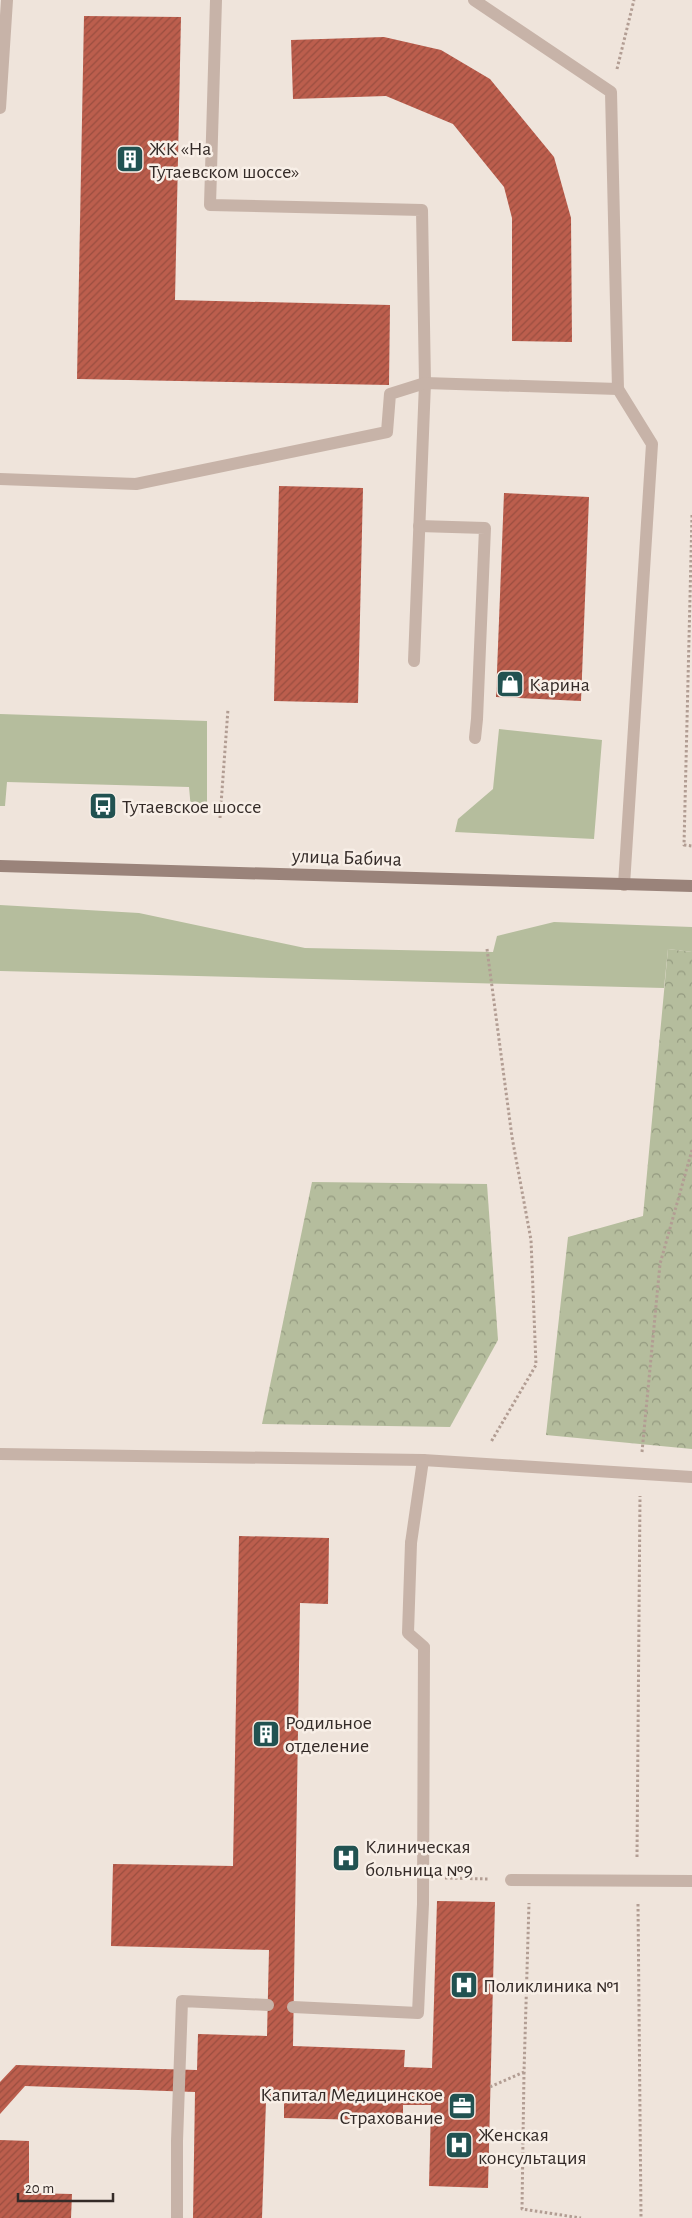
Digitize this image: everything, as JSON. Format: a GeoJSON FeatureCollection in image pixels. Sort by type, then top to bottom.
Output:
{"type":"FeatureCollection","features":[{"type":"Feature","properties":{"kind":"street"},"geometry":{"type":"LineString","coordinates":[[0,108],[7,0]]}},
{"type":"Feature","properties":{"kind":"street"},"geometry":{"type":"LineString","coordinates":[[216,0],[210,205],[422,210],[425,383],[414,661]]}},
{"type":"Feature","properties":{"kind":"street"},"geometry":{"type":"LineString","coordinates":[[474,0],[611,92],[618,389],[652,444],[624,885]]}},
{"type":"Feature","properties":{"kind":"street"},"geometry":{"type":"LineString","coordinates":[[0,478],[136,484],[387,432],[390,394],[425,383],[618,389]]}},
{"type":"Feature","properties":{"kind":"street"},"geometry":{"type":"LineString","coordinates":[[419,526],[485,528],[475,738]]}},
{"type":"Feature","properties":{"kind":"street","name":"улица Бабича"},"geometry":{"type":"LineString","coordinates":[[0,866],[692,886]]}},
{"type":"Feature","properties":{"kind":"street"},"geometry":{"type":"LineString","coordinates":[[0,1454],[423,1460],[692,1477]]}},
{"type":"Feature","properties":{"kind":"street"},"geometry":{"type":"LineString","coordinates":[[293,2006],[418,2013],[423,1878],[424,1647],[408,1633],[411,1543],[423,1460]]}},
{"type":"Feature","properties":{"kind":"street"},"geometry":{"type":"LineString","coordinates":[[512,1880],[692,1881]]}},
{"type":"Feature","properties":{"kind":"street"},"geometry":{"type":"LineString","coordinates":[[177,2218],[177,2141],[182,2001],[268,2005]]}},
{"type":"Feature","properties":{"kind":"path"},"geometry":{"type":"LineString","coordinates":[[611,92],[634,0]]}},
{"type":"Feature","properties":{"kind":"path"},"geometry":{"type":"LineString","coordinates":[[692,515],[684,845],[692,846]]}},
{"type":"Feature","properties":{"kind":"path"},"geometry":{"type":"LineString","coordinates":[[220,818],[228,708]]}},
{"type":"Feature","properties":{"kind":"path"},"geometry":{"type":"LineString","coordinates":[[487,949],[512,1137],[531,1240],[536,1366],[491,1441],[489,1464]]}},
{"type":"Feature","properties":{"kind":"path"},"geometry":{"type":"LineString","coordinates":[[641,2218],[637,1880],[640,1474],[660,1264],[692,1150]]}},
{"type":"Feature","properties":{"kind":"path"},"geometry":{"type":"LineString","coordinates":[[423,1878],[512,1880]]}},
{"type":"Feature","properties":{"kind":"path"},"geometry":{"type":"LineString","coordinates":[[530,1879],[522,2209],[581,2218]]}},
{"type":"Feature","properties":{"kind":"path"},"geometry":{"type":"LineString","coordinates":[[490,2087],[524,2072]]}},
{"type":"Feature","properties":{"kind":"green space"},"geometry":{"type":"Polygon","coordinates":[[[0,714],[207,721],[207,810],[191,809],[189,787],[7,782],[5,806],[0,806],[0,714]]]}},
{"type":"Feature","properties":{"kind":"green space"},"geometry":{"type":"Polygon","coordinates":[[[499,729],[602,740],[594,839],[455,832],[458,819],[493,789],[499,729]]]}},
{"type":"Feature","properties":{"kind":"green space"},"geometry":{"type":"Polygon","coordinates":[[[0,905],[139,913],[305,948],[493,952],[497,936],[554,922],[692,927],[692,952],[668,949],[664,988],[0,971],[0,905]]]}},
{"type":"Feature","properties":{"kind":"green space"},"geometry":{"type":"Polygon","coordinates":[[[668,949],[692,952],[692,1449],[546,1435],[568,1237],[643,1216],[668,949]]]}},
{"type":"Feature","properties":{"kind":"green space"},"geometry":{"type":"Polygon","coordinates":[[[312,1182],[487,1184],[498,1340],[450,1427],[262,1424],[312,1182]]]}},
{"type":"Feature","properties":{"kind":"building","name":"ЖК «На Тутаевском шоссе»"},"geometry":{"type":"Polygon","coordinates":[[[84,16],[181,17],[175,300],[390,305],[389,385],[77,379],[84,16]]]}},
{"type":"Feature","properties":{"kind":"building","name":"ЖК «На Тутаевском шоссе»"},"geometry":{"type":"Polygon","coordinates":[[[384,37],[441,50],[490,79],[554,157],[571,218],[572,342],[512,341],[512,218],[504,187],[453,124],[386,96],[293,99],[291,40],[384,37]]]}},
{"type":"Feature","properties":{"kind":"building"},"geometry":{"type":"Polygon","coordinates":[[[279,486],[363,488],[358,703],[274,701],[279,486]]]}},
{"type":"Feature","properties":{"kind":"building"},"geometry":{"type":"Polygon","coordinates":[[[504,493],[589,497],[581,701],[496,697],[504,493]]]}},
{"type":"Feature","properties":{"kind":"building"},"geometry":{"type":"Polygon","coordinates":[[[239,1536],[329,1538],[328,1604],[300,1603],[293,2046],[405,2050],[404,2067],[432,2068],[437,1901],[495,1902],[488,2188],[429,2186],[431,2105],[403,2105],[403,2121],[284,2118],[284,2101],[266,2101],[262,2218],[193,2218],[195,2092],[25,2086],[0,2114],[0,2082],[16,2065],[197,2070],[198,2034],[267,2036],[269,1950],[111,1946],[113,1864],[233,1866],[239,1536]]]}},
{"type":"Feature","properties":{"kind":"building"},"geometry":{"type":"Polygon","coordinates":[[[0,2140],[29,2141],[29,2193],[72,2194],[71,2218],[0,2218],[0,2140]]]}},
{"type":"Feature","properties":{"kind":"place","name":"ЖК «На Тутаевском шоссе»"},"geometry":{"type":"Point","coordinates":[130,159]}},
{"type":"Feature","properties":{"kind":"place","name":"Карина"},"geometry":{"type":"Point","coordinates":[510,684]}},
{"type":"Feature","properties":{"kind":"place","name":"Тутаевское шоссе"},"geometry":{"type":"Point","coordinates":[103,806]}},
{"type":"Feature","properties":{"kind":"place","name":"Родильное отделение"},"geometry":{"type":"Point","coordinates":[266,1734]}},
{"type":"Feature","properties":{"kind":"place","name":"Клиническая больница №9"},"geometry":{"type":"Point","coordinates":[346,1858]}},
{"type":"Feature","properties":{"kind":"place","name":"Поликлиника №1"},"geometry":{"type":"Point","coordinates":[464,1985]}},
{"type":"Feature","properties":{"kind":"place","name":"Капитал Медицинское Страхование"},"geometry":{"type":"Point","coordinates":[462,2106]}},
{"type":"Feature","properties":{"kind":"place","name":"Женская консультация"},"geometry":{"type":"Point","coordinates":[459,2145]}}]}
